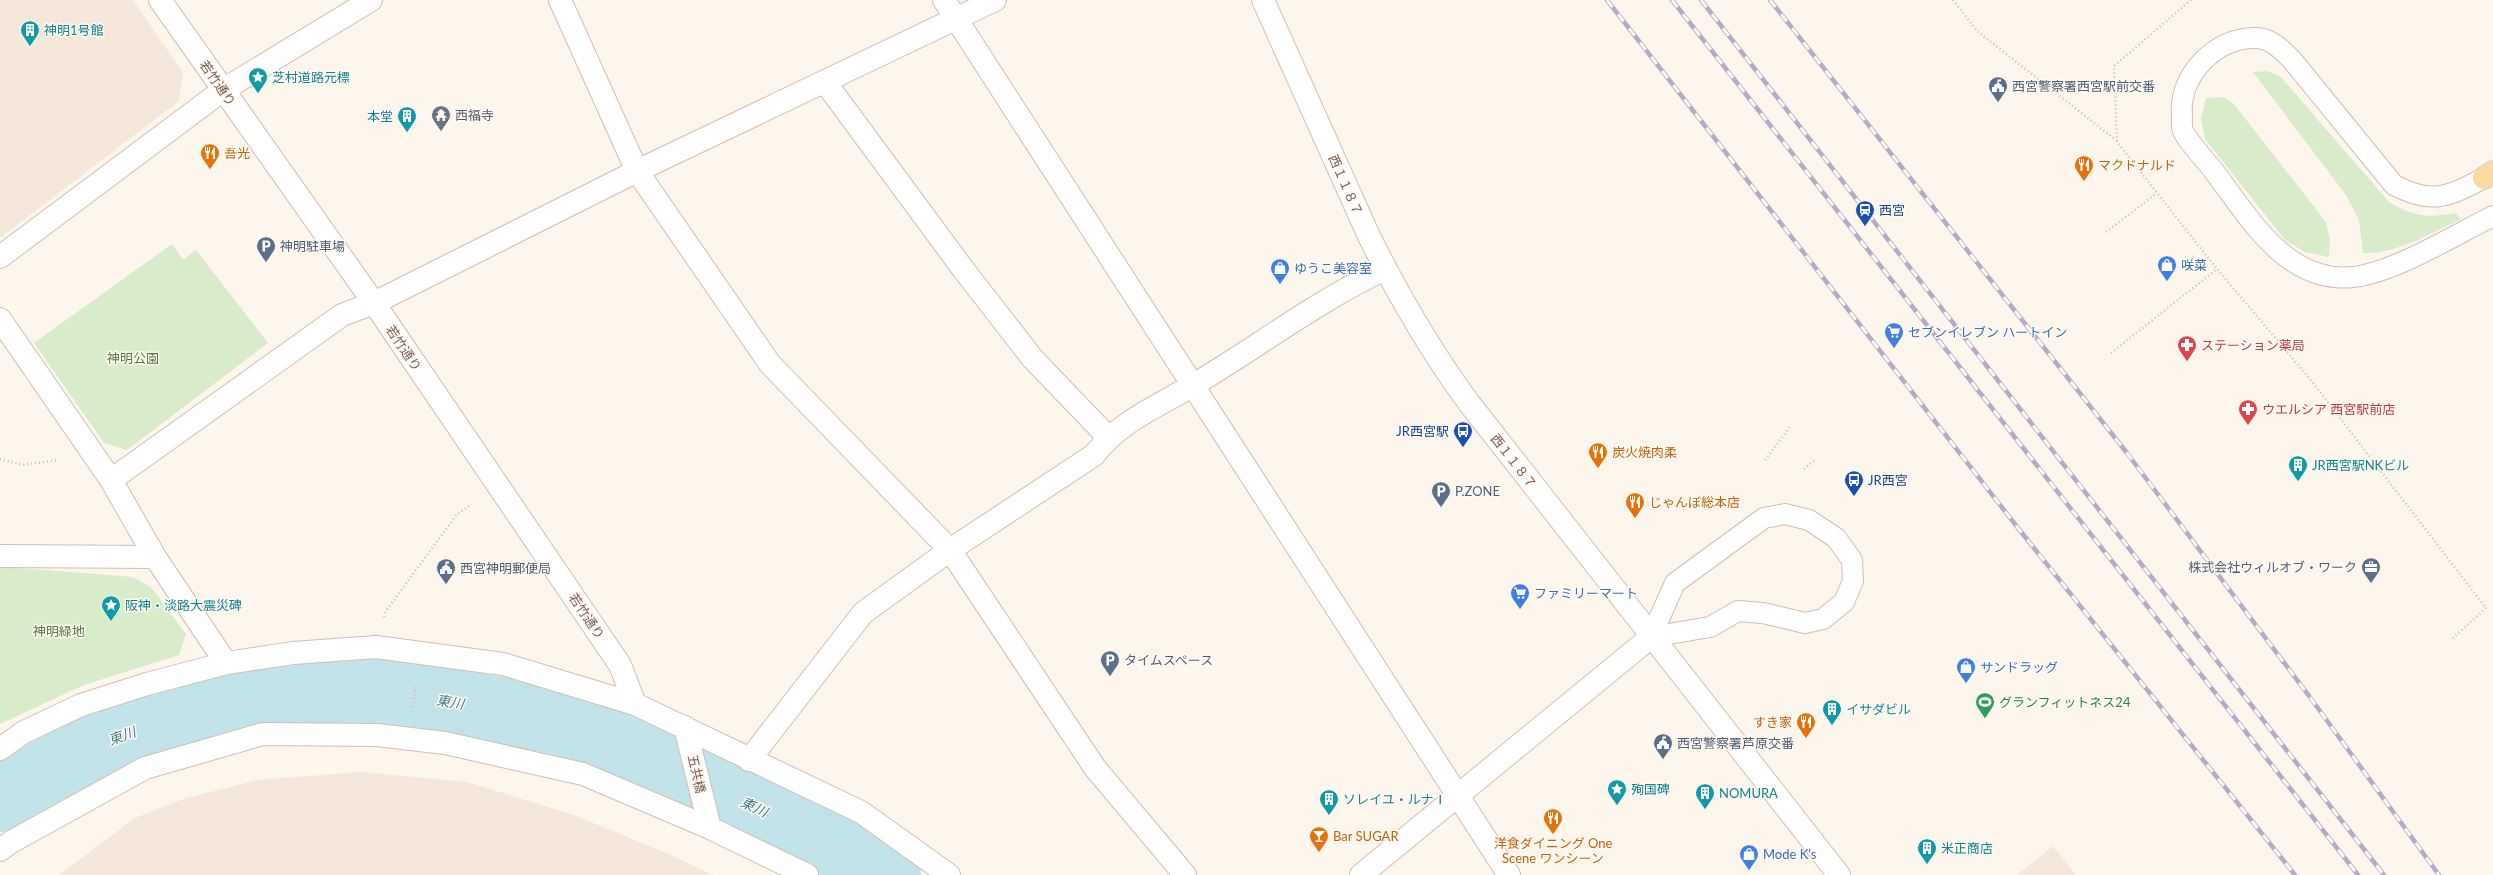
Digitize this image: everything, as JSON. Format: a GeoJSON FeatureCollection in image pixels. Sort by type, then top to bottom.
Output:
{"type":"FeatureCollection","features":[{"type":"Feature","properties":{"kind":"street","name":"若竹通り"},"geometry":{"type":"LineString","coordinates":[[160,0],[374,303],[498,484],[620,665],[635,704]]}},
{"type":"Feature","properties":{"kind":"street"},"geometry":{"type":"LineString","coordinates":[[0,258],[224,90],[371,0]]}},
{"type":"Feature","properties":{"kind":"street"},"geometry":{"type":"LineString","coordinates":[[560,0],[637,171],[770,364],[950,550],[1095,768],[1185,875]]}},
{"type":"Feature","properties":{"kind":"street"},"geometry":{"type":"LineString","coordinates":[[944,0],[958,19],[1509,875]]}},
{"type":"Feature","properties":{"kind":"street"},"geometry":{"type":"LineString","coordinates":[[111,480],[342,315],[374,303],[637,171],[995,0]]}},
{"type":"Feature","properties":{"kind":"street","name":"西１１８７"},"geometry":{"type":"LineString","coordinates":[[1263,0],[1385,269],[1448,375],[1651,637],[1839,875]]}},
{"type":"Feature","properties":{"kind":"street"},"geometry":{"type":"LineString","coordinates":[[825,82],[963,269],[1033,359],[1108,437]]}},
{"type":"Feature","properties":{"kind":"street"},"geometry":{"type":"LineString","coordinates":[[748,760],[863,613],[950,550],[1094,455],[1108,437],[1170,396],[1194,385],[1304,313],[1357,282],[1385,269]]}},
{"type":"Feature","properties":{"kind":"street"},"geometry":{"type":"LineString","coordinates":[[0,319],[111,480],[155,557],[226,663]]}},
{"type":"Feature","properties":{"kind":"street"},"geometry":{"type":"LineString","coordinates":[[0,556],[155,557]]}},
{"type":"Feature","properties":{"kind":"street"},"geometry":{"type":"LineString","coordinates":[[1361,875],[1651,637]]}},
{"type":"Feature","properties":{"kind":"street"},"geometry":{"type":"LineString","coordinates":[[0,749],[24,732],[81,706],[147,684],[226,663],[293,653],[376,646],[503,664],[635,704],[687,735],[748,760],[861,812],[949,875]]}},
{"type":"Feature","properties":{"kind":"street"},"geometry":{"type":"LineString","coordinates":[[0,850],[11,842],[145,768],[263,734],[376,735],[453,745],[583,774],[710,828],[807,875]]}},
{"type":"Feature","properties":{"kind":"street","name":"五共橋"},"geometry":{"type":"LineString","coordinates":[[687,735],[710,828]]}},
{"type":"Feature","properties":{"kind":"lane"},"geometry":{"type":"LineString","coordinates":[[2488,175],[2453,194],[2433,198],[2413,195],[2394,185],[2292,60],[2275,44],[2257,38],[2236,42],[2214,51],[2198,66],[2186,86],[2181,108],[2183,130],[2262,237],[2289,260],[2319,276],[2352,278],[2380,272],[2493,216]]}},
{"type":"Feature","properties":{"kind":"lane"},"geometry":{"type":"LineString","coordinates":[[1785,514],[1809,520],[1836,538],[1852,560],[1853,581],[1844,602],[1824,619],[1805,623],[1763,613],[1738,611],[1710,627],[1651,637],[1675,584],[1764,518],[1785,514]]}},
{"type":"Feature","properties":{"kind":"path"},"geometry":{"type":"LineString","coordinates":[[1953,0],[1977,31],[2117,142],[2217,270],[2310,379],[2486,608],[2451,640]]}},
{"type":"Feature","properties":{"kind":"path"},"geometry":{"type":"LineString","coordinates":[[2117,142],[2114,66],[2191,0]]}},
{"type":"Feature","properties":{"kind":"path"},"geometry":{"type":"LineString","coordinates":[[2106,232],[2157,193]]}},
{"type":"Feature","properties":{"kind":"path"},"geometry":{"type":"LineString","coordinates":[[2111,353],[2217,270]]}},
{"type":"Feature","properties":{"kind":"path"},"geometry":{"type":"LineString","coordinates":[[1765,460],[1790,427]]}},
{"type":"Feature","properties":{"kind":"path"},"geometry":{"type":"LineString","coordinates":[[0,459],[23,465],[94,456]]}},
{"type":"Feature","properties":{"kind":"path"},"geometry":{"type":"LineString","coordinates":[[1804,469],[1815,460]]}},
{"type":"Feature","properties":{"kind":"path"},"geometry":{"type":"LineString","coordinates":[[376,646],[386,611],[457,514],[498,484]]}},
{"type":"Feature","properties":{"kind":"path"},"geometry":{"type":"LineString","coordinates":[[413,714],[417,677]]}},
{"type":"Feature","properties":{"kind":"shaded area"},"geometry":{"type":"Polygon","coordinates":[[[0,0],[133,0],[183,73],[179,101],[0,238],[0,0]]]}},
{"type":"Feature","properties":{"kind":"shaded area"},"geometry":{"type":"Polygon","coordinates":[[[360,772],[467,782],[574,815],[671,855],[713,875],[59,875],[135,818],[183,799],[257,780],[360,772]]]}},
{"type":"Feature","properties":{"kind":"shaded area"},"geometry":{"type":"Polygon","coordinates":[[[2053,846],[2076,875],[2017,875],[2053,846]]]}},
{"type":"Feature","properties":{"kind":"green space"},"geometry":{"type":"Polygon","coordinates":[[[2267,71],[2280,76],[2389,202],[2406,211],[2421,215],[2437,216],[2456,213],[2461,219],[2414,242],[2388,250],[2363,253],[2359,220],[2346,195],[2253,72],[2267,71]]]}},
{"type":"Feature","properties":{"kind":"green space"},"geometry":{"type":"Polygon","coordinates":[[[2224,97],[2233,103],[2326,222],[2330,240],[2329,257],[2305,252],[2285,240],[2205,139],[2201,119],[2206,98],[2224,97]]]}},
{"type":"Feature","properties":{"kind":"green space","name":"神明公園"},"geometry":{"type":"Polygon","coordinates":[[[172,244],[183,260],[196,250],[268,343],[127,450],[104,443],[34,343],[172,244]]]}},
{"type":"Feature","properties":{"kind":"green space","name":"神明緑地"},"geometry":{"type":"Polygon","coordinates":[[[6,567],[133,577],[152,588],[186,634],[179,655],[84,685],[0,724],[0,568],[6,567]]]}},
{"type":"Feature","properties":{"kind":"waterway","name":"東川"},"geometry":{"type":"LineString","coordinates":[[0,798],[102,743],[232,696],[377,690],[560,721],[764,811],[878,868],[887,875]]}},
{"type":"Feature","properties":{"kind":"railway"},"geometry":{"type":"LineString","coordinates":[[1607,0],[2018,528],[2295,875]]}},
{"type":"Feature","properties":{"kind":"railway"},"geometry":{"type":"LineString","coordinates":[[1672,0],[2358,875]]}},
{"type":"Feature","properties":{"kind":"railway"},"geometry":{"type":"LineString","coordinates":[[1701,0],[2384,875]]}},
{"type":"Feature","properties":{"kind":"railway"},"geometry":{"type":"LineString","coordinates":[[1770,0],[2127,453],[2312,700],[2439,875]]}},
{"type":"Feature","properties":{"kind":"place","name":"神明1号館"},"geometry":{"type":"Point","coordinates":[30,47]}},
{"type":"Feature","properties":{"kind":"place","name":"芝村道路元標"},"geometry":{"type":"Point","coordinates":[258,94]}},
{"type":"Feature","properties":{"kind":"place","name":"西宮警察署西宮駅前交番"},"geometry":{"type":"Point","coordinates":[1998,103]}},
{"type":"Feature","properties":{"kind":"place","name":"西福寺"},"geometry":{"type":"Point","coordinates":[441,132]}},
{"type":"Feature","properties":{"kind":"place","name":"本堂"},"geometry":{"type":"Point","coordinates":[407,133]}},
{"type":"Feature","properties":{"kind":"place","name":"吾光"},"geometry":{"type":"Point","coordinates":[210,170]}},
{"type":"Feature","properties":{"kind":"place","name":"マクドナルド"},"geometry":{"type":"Point","coordinates":[2084,182]}},
{"type":"Feature","properties":{"kind":"place","name":"西宮"},"geometry":{"type":"Point","coordinates":[1865,227]}},
{"type":"Feature","properties":{"kind":"place","name":"神明駐車場"},"geometry":{"type":"Point","coordinates":[266,263]}},
{"type":"Feature","properties":{"kind":"place","name":"咲菜"},"geometry":{"type":"Point","coordinates":[2167,282]}},
{"type":"Feature","properties":{"kind":"place","name":"ゆうこ美容室"},"geometry":{"type":"Point","coordinates":[1280,285]}},
{"type":"Feature","properties":{"kind":"place","name":"セブンイレブン ハートイン"},"geometry":{"type":"Point","coordinates":[1894,349]}},
{"type":"Feature","properties":{"kind":"place","name":"ステーション薬局"},"geometry":{"type":"Point","coordinates":[2187,362]}},
{"type":"Feature","properties":{"kind":"place","name":"ウエルシア 西宮駅前店"},"geometry":{"type":"Point","coordinates":[2248,426]}},
{"type":"Feature","properties":{"kind":"place","name":"JR西宮駅"},"geometry":{"type":"Point","coordinates":[1463,448]}},
{"type":"Feature","properties":{"kind":"place","name":"炭火焼肉柔"},"geometry":{"type":"Point","coordinates":[1598,469]}},
{"type":"Feature","properties":{"kind":"place","name":"JR西宮駅NKビル"},"geometry":{"type":"Point","coordinates":[2298,482]}},
{"type":"Feature","properties":{"kind":"place","name":"JR西宮"},"geometry":{"type":"Point","coordinates":[1854,497]}},
{"type":"Feature","properties":{"kind":"place","name":"P.ZONE"},"geometry":{"type":"Point","coordinates":[1441,508]}},
{"type":"Feature","properties":{"kind":"place","name":"じゃんぼ総本店"},"geometry":{"type":"Point","coordinates":[1635,519]}},
{"type":"Feature","properties":{"kind":"place","name":"株式会社ウィルオブ・ワーク"},"geometry":{"type":"Point","coordinates":[2371,584]}},
{"type":"Feature","properties":{"kind":"place","name":"西宮神明郵便局"},"geometry":{"type":"Point","coordinates":[446,585]}},
{"type":"Feature","properties":{"kind":"place","name":"ファミリーマート"},"geometry":{"type":"Point","coordinates":[1520,610]}},
{"type":"Feature","properties":{"kind":"place","name":"阪神・淡路大震災碑"},"geometry":{"type":"Point","coordinates":[111,622]}},
{"type":"Feature","properties":{"kind":"place","name":"タイムスペース"},"geometry":{"type":"Point","coordinates":[1110,677]}},
{"type":"Feature","properties":{"kind":"place","name":"サンドラッグ"},"geometry":{"type":"Point","coordinates":[1966,684]}},
{"type":"Feature","properties":{"kind":"place","name":"グランフィットネス24"},"geometry":{"type":"Point","coordinates":[1985,719]}},
{"type":"Feature","properties":{"kind":"place","name":"イサダビル"},"geometry":{"type":"Point","coordinates":[1832,726]}},
{"type":"Feature","properties":{"kind":"place","name":"すき家"},"geometry":{"type":"Point","coordinates":[1806,739]}},
{"type":"Feature","properties":{"kind":"place","name":"西宮警察署芦原交番"},"geometry":{"type":"Point","coordinates":[1663,760]}},
{"type":"Feature","properties":{"kind":"place","name":"殉国碑"},"geometry":{"type":"Point","coordinates":[1617,806]}},
{"type":"Feature","properties":{"kind":"place","name":"NOMURA"},"geometry":{"type":"Point","coordinates":[1705,810]}},
{"type":"Feature","properties":{"kind":"place","name":"ソレイユ・ルナⅠ"},"geometry":{"type":"Point","coordinates":[1329,816]}},
{"type":"Feature","properties":{"kind":"place","name":"洋食ダイニング One Scene ワンシーン"},"geometry":{"type":"Point","coordinates":[1553,835]}},
{"type":"Feature","properties":{"kind":"place","name":"Bar SUGAR"},"geometry":{"type":"Point","coordinates":[1319,853]}},
{"type":"Feature","properties":{"kind":"place","name":"米正商店"},"geometry":{"type":"Point","coordinates":[1927,865]}},
{"type":"Feature","properties":{"kind":"place","name":"Mode K's"},"geometry":{"type":"Point","coordinates":[1749,871]}}]}
